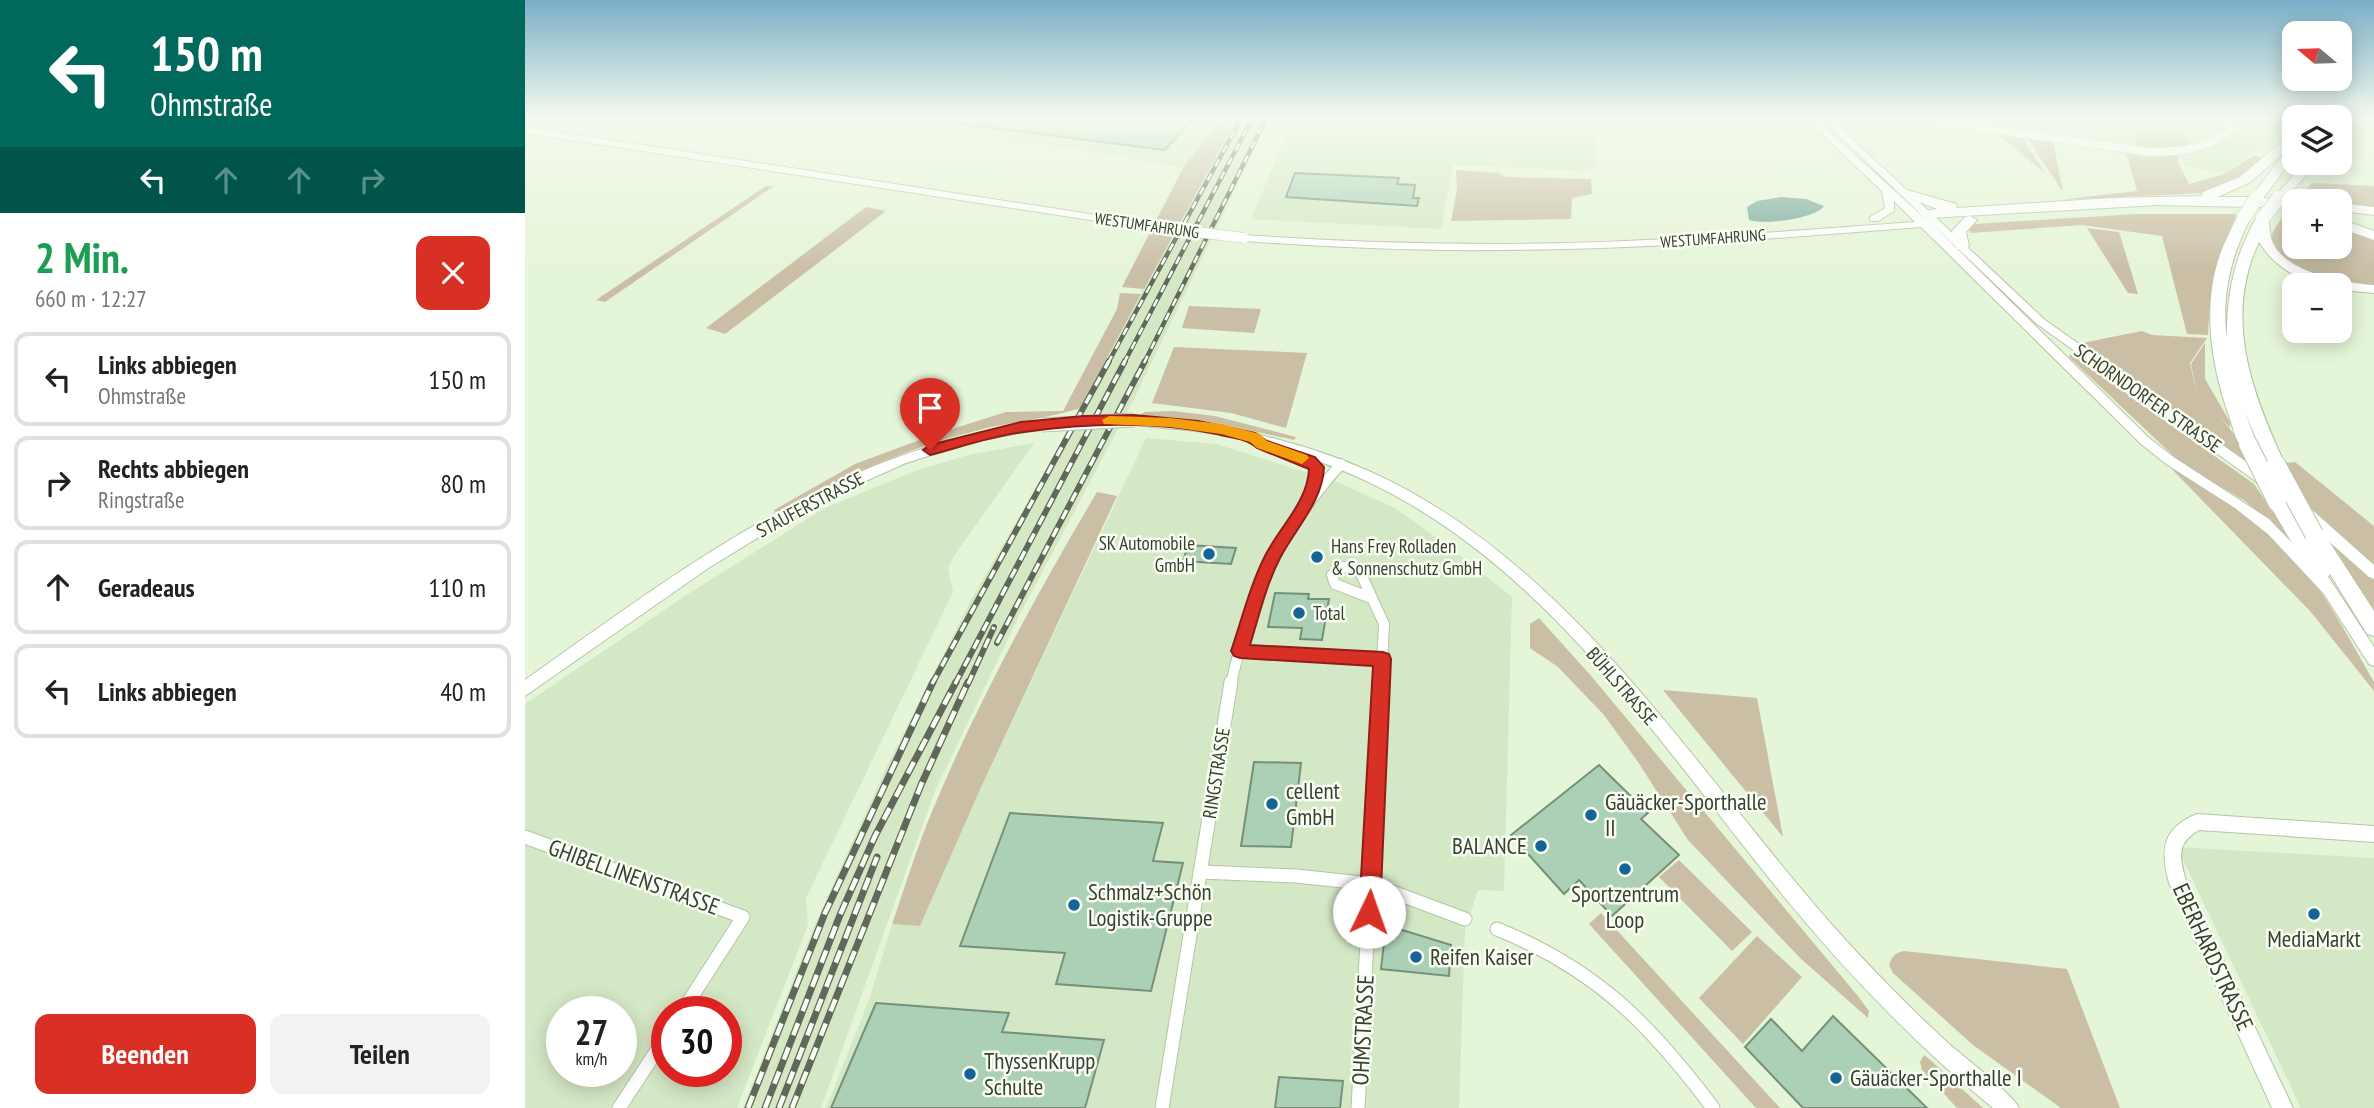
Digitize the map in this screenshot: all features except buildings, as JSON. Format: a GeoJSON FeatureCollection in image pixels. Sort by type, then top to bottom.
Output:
{"type":"FeatureCollection","features":[{"type":"Feature","properties":{"kind":"highway"},"geometry":{"type":"LineString","coordinates":[[1929,220],[2169,201],[2214,194],[2236,186],[2253,171]]}},
{"type":"Feature","properties":{"kind":"highway"},"geometry":{"type":"LineString","coordinates":[[2277,171],[2244,217],[2230,244],[2221,270],[2216,319],[2225,381],[2248,444],[2277,502],[2325,582]]}},
{"type":"Feature","properties":{"kind":"highway"},"geometry":{"type":"LineString","coordinates":[[2300,175],[2262,220],[2248,245],[2237,276],[2234,324],[2237,351],[2248,396],[2276,464],[2314,534],[2374,628]]}},
{"type":"Feature","properties":{"kind":"highway"},"geometry":{"type":"LineString","coordinates":[[1907,194],[1969,216],[2168,208],[2282,212]]}},
{"type":"Feature","properties":{"kind":"highway"},"geometry":{"type":"LineString","coordinates":[[2169,201],[2282,204]]}},
{"type":"Feature","properties":{"kind":"highway"},"geometry":{"type":"LineString","coordinates":[[2352,208],[2374,211]]}},
{"type":"Feature","properties":{"kind":"highway"},"geometry":{"type":"LineString","coordinates":[[1962,246],[1959,231],[1969,216]]}},
{"type":"Feature","properties":{"kind":"highway"},"geometry":{"type":"LineString","coordinates":[[2352,219],[2374,222]]}},
{"type":"Feature","properties":{"kind":"highway"},"geometry":{"type":"LineString","coordinates":[[2262,220],[2267,245],[2290,266],[2328,282],[2374,289]]}},
{"type":"Feature","properties":{"kind":"highway"},"geometry":{"type":"LineString","coordinates":[[2352,228],[2374,236]]}},
{"type":"Feature","properties":{"kind":"main road","name":"WESTUMFAHRUNG"},"geometry":{"type":"LineString","coordinates":[[789,171],[1142,225],[1351,246],[1498,249],[1614,246],[1929,220]]}},
{"type":"Feature","properties":{"kind":"main road","name":"SCHORNDORFER STRASSE"},"geometry":{"type":"LineString","coordinates":[[1866,171],[1913,215],[1929,220],[1962,246],[2003,289],[2052,331],[2250,469],[2317,521],[2374,573]]}},
{"type":"Feature","properties":{"kind":"main road"},"geometry":{"type":"LineString","coordinates":[[1882,171],[1929,220]]}},
{"type":"Feature","properties":{"kind":"main road"},"geometry":{"type":"LineString","coordinates":[[1874,219],[1890,209],[1887,190]]}},
{"type":"Feature","properties":{"kind":"main road","name":"WESTUMFAHRUNG"},"geometry":{"type":"LineString","coordinates":[[1775,233],[1804,226],[1913,215]]}},
{"type":"Feature","properties":{"kind":"main road","name":"SCHORNDORFER STRASSE"},"geometry":{"type":"LineString","coordinates":[[1929,220],[2145,441],[2173,464],[2266,524],[2290,547],[2311,573],[2325,582],[2374,660]]}},
{"type":"Feature","properties":{"kind":"main road","name":"STAUFERSTRASSE"},"geometry":{"type":"LineString","coordinates":[[525,689],[762,529],[836,488],[892,463],[943,445],[1042,425],[1134,420]]}},
{"type":"Feature","properties":{"kind":"main road","name":"BÜHLSTRASSE"},"geometry":{"type":"LineString","coordinates":[[1134,420],[1198,425],[1255,438],[1341,464],[1402,493],[1481,544],[1552,607],[1677,750],[1850,960],[1939,1046],[2009,1108]]}},
{"type":"Feature","properties":{"kind":"main road","name":"EBERHARDSTRASSE"},"geometry":{"type":"LineString","coordinates":[[2283,1108],[2178,884],[2172,863],[2172,845],[2180,831],[2197,822],[2374,834]]}},
{"type":"Feature","properties":{"kind":"street"},"geometry":{"type":"LineString","coordinates":[[1255,438],[1262,445],[1310,461],[1317,467],[1316,480],[1300,514]]}},
{"type":"Feature","properties":{"kind":"street","name":"RINGSTRASSE"},"geometry":{"type":"LineString","coordinates":[[1162,1108],[1223,729],[1240,651],[1262,580],[1274,554],[1300,514],[1341,464]]}},
{"type":"Feature","properties":{"kind":"street","name":"OHMSTRASSE"},"geometry":{"type":"LineString","coordinates":[[1358,1108],[1384,624],[1371,598]]}},
{"type":"Feature","properties":{"kind":"street"},"geometry":{"type":"LineString","coordinates":[[1240,651],[1383,659]]}},
{"type":"Feature","properties":{"kind":"street","name":"GHIBELLINENSTRASSE"},"geometry":{"type":"LineString","coordinates":[[525,837],[743,917],[692,996]]}},
{"type":"Feature","properties":{"kind":"street"},"geometry":{"type":"LineString","coordinates":[[1200,872],[1296,876],[1371,884],[1465,919]]}},
{"type":"Feature","properties":{"kind":"street"},"geometry":{"type":"LineString","coordinates":[[1497,929],[1552,951],[1600,983],[1643,1023],[1682,1066],[1713,1108]]}},
{"type":"Feature","properties":{"kind":"street"},"geometry":{"type":"LineString","coordinates":[[619,1108],[651,1059]]}},
{"type":"Feature","properties":{"kind":"shaded area"},"geometry":{"type":"Polygon","coordinates":[[[1182,171],[1209,171],[1144,289],[1122,287],[1182,171]]]}},
{"type":"Feature","properties":{"kind":"shaded area"},"geometry":{"type":"Polygon","coordinates":[[[1209,171],[1244,171],[1135,397],[1020,614],[935,791],[821,1108],[743,1108],[815,924],[886,768],[970,602],[1065,437],[1128,315],[1209,171]]]}},
{"type":"Feature","properties":{"kind":"shaded area"},"geometry":{"type":"Polygon","coordinates":[[[1271,171],[1452,171],[1441,229],[1251,219],[1271,171]]]}},
{"type":"Feature","properties":{"kind":"shaded area"},"geometry":{"type":"Polygon","coordinates":[[[1456,171],[1466,171],[1498,173],[1506,177],[1591,179],[1592,194],[1572,198],[1571,219],[1451,221],[1457,189],[1456,171]]]}},
{"type":"Feature","properties":{"kind":"shaded area"},"geometry":{"type":"Polygon","coordinates":[[[2049,171],[2059,171],[2063,192],[2049,171]]]}},
{"type":"Feature","properties":{"kind":"shaded area"},"geometry":{"type":"Polygon","coordinates":[[[2131,171],[2182,171],[2189,184],[2229,171],[2250,171],[2230,185],[2204,193],[2059,200],[2137,191],[2131,171]]]}},
{"type":"Feature","properties":{"kind":"shaded area"},"geometry":{"type":"Polygon","coordinates":[[[2312,183],[2374,186],[2374,209],[2352,206],[2352,189],[2307,189],[2312,183]]]}},
{"type":"Feature","properties":{"kind":"shaded area"},"geometry":{"type":"Polygon","coordinates":[[[766,186],[774,186],[605,302],[596,300],[766,186]]]}},
{"type":"Feature","properties":{"kind":"shaded area"},"geometry":{"type":"Polygon","coordinates":[[[866,207],[886,211],[725,334],[706,328],[866,207]]]}},
{"type":"Feature","properties":{"kind":"shaded area"},"geometry":{"type":"Polygon","coordinates":[[[2136,214],[2237,214],[2223,245],[2215,273],[2208,335],[2187,334],[2162,236],[2082,225],[1971,233],[1967,227],[1975,224],[2136,214]]]}},
{"type":"Feature","properties":{"kind":"shaded area"},"geometry":{"type":"Polygon","coordinates":[[[2282,218],[2282,256],[2274,246],[2272,235],[2282,218]]]}},
{"type":"Feature","properties":{"kind":"shaded area"},"geometry":{"type":"Polygon","coordinates":[[[2087,228],[2119,232],[2138,294],[2128,293],[2087,228]]]}},
{"type":"Feature","properties":{"kind":"shaded area"},"geometry":{"type":"Polygon","coordinates":[[[2352,230],[2374,238],[2374,286],[2352,284],[2352,273],[2313,273],[2286,259],[2352,259],[2352,230]]]}},
{"type":"Feature","properties":{"kind":"shaded area"},"geometry":{"type":"Polygon","coordinates":[[[1120,293],[1141,294],[1080,408],[975,431],[923,446],[848,476],[776,513],[774,510],[855,464],[933,435],[1006,412],[1063,411],[1117,309],[1120,293]]]}},
{"type":"Feature","properties":{"kind":"shaded area"},"geometry":{"type":"Polygon","coordinates":[[[1189,306],[1261,309],[1254,333],[1182,328],[1189,306]]]}},
{"type":"Feature","properties":{"kind":"shaded area"},"geometry":{"type":"Polygon","coordinates":[[[2142,331],[2152,335],[2207,338],[2190,363],[2197,395],[2191,364],[2205,343],[2205,379],[2230,422],[2230,428],[2218,414],[2236,437],[2248,462],[2077,344],[2142,331]]]}},
{"type":"Feature","properties":{"kind":"shaded area"},"geometry":{"type":"Polygon","coordinates":[[[1174,347],[1307,353],[1286,428],[1231,413],[1152,403],[1174,347]]]}},
{"type":"Feature","properties":{"kind":"shaded area"},"geometry":{"type":"Polygon","coordinates":[[[2071,354],[2254,484],[2290,538],[2245,501],[2182,464],[2069,357],[2071,354]]]}},
{"type":"Feature","properties":{"kind":"shaded area"},"geometry":{"type":"Polygon","coordinates":[[[1173,411],[1215,416],[1296,437],[1294,440],[1229,426],[1140,415],[1145,412],[1173,411]]]}},
{"type":"Feature","properties":{"kind":"shaded area"},"geometry":{"type":"Polygon","coordinates":[[[1146,438],[1216,444],[1337,482],[1395,508],[1512,597],[1504,891],[1478,890],[1465,930],[1459,1108],[826,1108],[870,997],[892,924],[920,926],[978,794],[1146,438]]]}},
{"type":"Feature","properties":{"kind":"shaded area"},"geometry":{"type":"Polygon","coordinates":[[[1034,443],[948,568],[953,592],[806,898],[808,925],[737,1108],[525,1108],[525,704],[688,594],[823,509],[912,472],[968,455],[1034,443]]]}},
{"type":"Feature","properties":{"kind":"shaded area"},"geometry":{"type":"Polygon","coordinates":[[[2162,459],[2258,520],[2285,546],[2333,611],[2374,682],[2374,691],[2310,611],[2162,459]]]}},
{"type":"Feature","properties":{"kind":"shaded area"},"geometry":{"type":"Polygon","coordinates":[[[2295,462],[2374,526],[2374,566],[2314,513],[2284,463],[2295,462]]]}},
{"type":"Feature","properties":{"kind":"shaded area"},"geometry":{"type":"Polygon","coordinates":[[[1097,492],[1117,496],[978,794],[920,926],[892,924],[926,828],[968,731],[1030,610],[1097,492]]]}},
{"type":"Feature","properties":{"kind":"shaded area"},"geometry":{"type":"Polygon","coordinates":[[[2326,535],[2374,580],[2374,610],[2326,535]]]}},
{"type":"Feature","properties":{"kind":"shaded area"},"geometry":{"type":"Polygon","coordinates":[[[1539,618],[1592,677],[1857,995],[1869,1011],[1868,1018],[1800,958],[1688,840],[1604,715],[1558,667],[1530,648],[1530,624],[1539,618]]]}},
{"type":"Feature","properties":{"kind":"shaded area"},"geometry":{"type":"Polygon","coordinates":[[[1663,690],[1757,698],[1783,837],[1663,690]]]}},
{"type":"Feature","properties":{"kind":"shaded area"},"geometry":{"type":"Polygon","coordinates":[[[2177,847],[2374,858],[2374,1108],[2301,1108],[2177,847]]]}},
{"type":"Feature","properties":{"kind":"shaded area"},"geometry":{"type":"Polygon","coordinates":[[[1679,860],[1752,932],[1732,951],[1659,877],[1679,860]]]}},
{"type":"Feature","properties":{"kind":"shaded area"},"geometry":{"type":"Polygon","coordinates":[[[1601,913],[1780,1108],[1756,1108],[1589,924],[1601,913]]]}},
{"type":"Feature","properties":{"kind":"shaded area"},"geometry":{"type":"Polygon","coordinates":[[[1757,936],[1802,977],[1743,1044],[1699,998],[1757,936]]]}},
{"type":"Feature","properties":{"kind":"shaded area"},"geometry":{"type":"Polygon","coordinates":[[[1904,951],[2067,969],[2120,1108],[2061,1108],[1973,1045],[1893,973],[1889,965],[1891,959],[1904,951]]]}},
{"type":"Feature","properties":{"kind":"shaded area"},"geometry":{"type":"Polygon","coordinates":[[[1924,1055],[1983,1108],[1957,1108],[1922,1070],[1920,1062],[1924,1055]]]}},
{"type":"Feature","properties":{"kind":"water"},"geometry":{"type":"Polygon","coordinates":[[[1781,197],[1806,199],[1824,206],[1819,211],[1789,220],[1749,220],[1747,207],[1757,201],[1781,197]]]}},
{"type":"Feature","properties":{"kind":"railway"},"geometry":{"type":"LineString","coordinates":[[1108,363],[1213,171]]}},
{"type":"Feature","properties":{"kind":"railway"},"geometry":{"type":"LineString","coordinates":[[1124,363],[1225,171]]}},
{"type":"Feature","properties":{"kind":"railway"},"geometry":{"type":"LineString","coordinates":[[1145,361],[1240,171]]}},
{"type":"Feature","properties":{"kind":"railway"},"geometry":{"type":"LineString","coordinates":[[932,683],[1109,361]]}},
{"type":"Feature","properties":{"kind":"railway"},"geometry":{"type":"LineString","coordinates":[[955,684],[1125,361]]}},
{"type":"Feature","properties":{"kind":"railway"},"geometry":{"type":"LineString","coordinates":[[997,643],[1145,361]]}},
{"type":"Feature","properties":{"kind":"railway"},"geometry":{"type":"LineString","coordinates":[[968,684],[994,627]]}},
{"type":"Feature","properties":{"kind":"railway"},"geometry":{"type":"LineString","coordinates":[[765,1108],[840,915],[875,836],[956,682]]}},
{"type":"Feature","properties":{"kind":"railway"},"geometry":{"type":"LineString","coordinates":[[792,1108],[921,785],[968,682]]}},
{"type":"Feature","properties":{"kind":"railway"},"geometry":{"type":"LineString","coordinates":[[748,1108],[825,913],[932,683]]}},
{"type":"Feature","properties":{"kind":"railway"},"geometry":{"type":"LineString","coordinates":[[779,1108],[877,857]]}},
{"type":"Feature","properties":{"kind":"slow traffic"},"geometry":{"type":"LineString","coordinates":[[1109,420],[1170,422],[1221,429],[1255,438],[1262,445],[1302,458]]}},
{"type":"Feature","properties":{"kind":"place","name":"SK Automobile GmbH"},"geometry":{"type":"Point","coordinates":[1209,554]}},
{"type":"Feature","properties":{"kind":"place","name":"Hans Frey Rolladen & Sonnenschutz GmbH"},"geometry":{"type":"Point","coordinates":[1317,557]}},
{"type":"Feature","properties":{"kind":"place","name":"Total"},"geometry":{"type":"Point","coordinates":[1299,613]}},
{"type":"Feature","properties":{"kind":"place","name":"cellent GmbH"},"geometry":{"type":"Point","coordinates":[1272,804]}},
{"type":"Feature","properties":{"kind":"place","name":"Gäuäcker-Sporthalle II"},"geometry":{"type":"Point","coordinates":[1591,815]}},
{"type":"Feature","properties":{"kind":"place","name":"BALANCE"},"geometry":{"type":"Point","coordinates":[1541,846]}},
{"type":"Feature","properties":{"kind":"place","name":"Sportzentrum Loop"},"geometry":{"type":"Point","coordinates":[1625,869]}},
{"type":"Feature","properties":{"kind":"place","name":"Schmalz+Schön Logistik-Gruppe"},"geometry":{"type":"Point","coordinates":[1074,905]}},
{"type":"Feature","properties":{"kind":"place","name":"MediaMarkt"},"geometry":{"type":"Point","coordinates":[2314,914]}},
{"type":"Feature","properties":{"kind":"place","name":"Reifen Kaiser"},"geometry":{"type":"Point","coordinates":[1416,957]}},
{"type":"Feature","properties":{"kind":"place","name":"ThyssenKrupp Schulte"},"geometry":{"type":"Point","coordinates":[970,1074]}},
{"type":"Feature","properties":{"kind":"place","name":"Gäuäcker-Sporthalle I"},"geometry":{"type":"Point","coordinates":[1836,1078]}},
{"type":"Feature","properties":{"kind":"route"},"geometry":{"type":"LineString","coordinates":[[930,450],[1021,427],[1134,420],[1221,429],[1255,438],[1262,445],[1310,461],[1317,467],[1316,480],[1300,514],[1274,554],[1262,580],[1240,651],[1383,659],[1369,912]]}}]}
